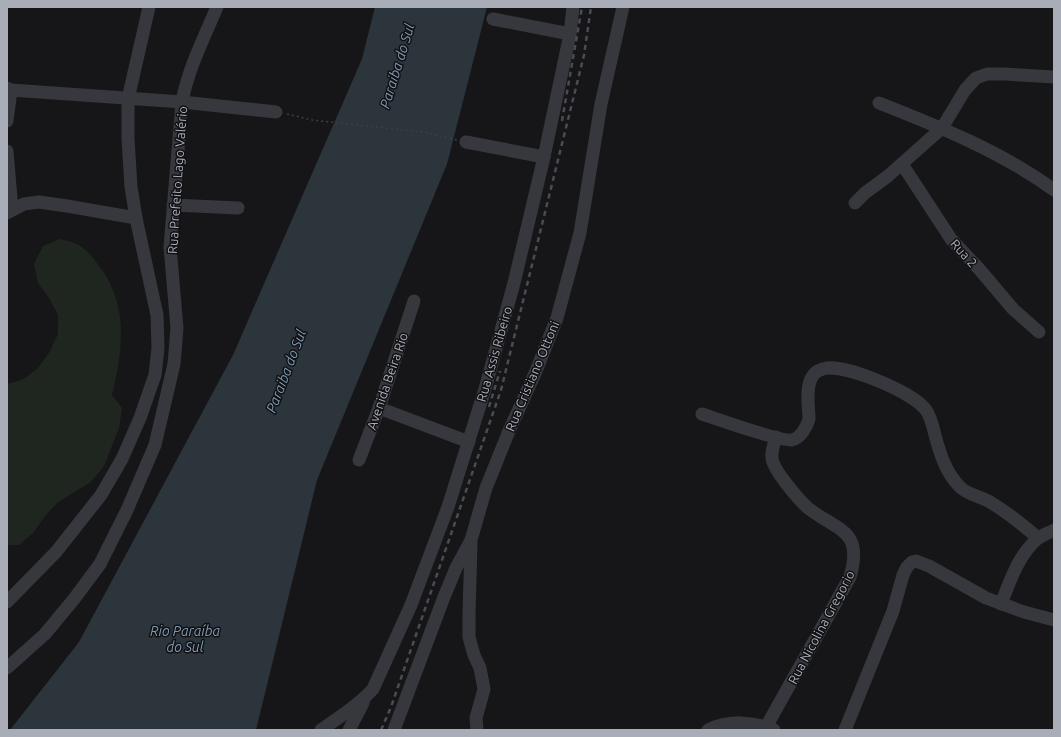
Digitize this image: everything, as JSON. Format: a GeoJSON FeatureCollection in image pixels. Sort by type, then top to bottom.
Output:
{"type":"FeatureCollection","features":[{"type":"Feature","properties":{"kind":"street"},"geometry":{"type":"LineString","coordinates":[[7,602],[56,552],[101,495],[122,459],[140,418],[155,375],[158,348],[157,315],[136,218],[131,187],[128,139],[128,99],[149,7]]}},
{"type":"Feature","properties":{"kind":"street","name":"Rua Prefeito Lago Valério"},"geometry":{"type":"LineString","coordinates":[[7,668],[45,634],[100,564],[127,510],[154,445],[174,364],[177,328],[170,247],[182,102],[184,90],[192,67],[217,7]]}},
{"type":"Feature","properties":{"kind":"street","name":"Rua Assis Ribeiro"},"geometry":{"type":"LineString","coordinates":[[349,730],[369,693],[411,605],[448,507],[469,442],[514,283],[544,157],[570,34],[573,7]]}},
{"type":"Feature","properties":{"kind":"street","name":"Rua Cristiano Ottoni"},"geometry":{"type":"LineString","coordinates":[[394,730],[447,590],[456,568],[471,540],[486,488],[557,318],[580,233],[601,104],[623,7]]}},
{"type":"Feature","properties":{"kind":"street"},"geometry":{"type":"LineString","coordinates":[[493,19],[570,34]]}},
{"type":"Feature","properties":{"kind":"street"},"geometry":{"type":"LineString","coordinates":[[855,203],[942,128],[965,90],[973,80],[986,74],[1054,77]]}},
{"type":"Feature","properties":{"kind":"street"},"geometry":{"type":"LineString","coordinates":[[7,121],[9,89],[182,102],[276,112]]}},
{"type":"Feature","properties":{"kind":"street"},"geometry":{"type":"LineString","coordinates":[[880,103],[942,128],[1014,164],[1035,176],[1054,190]]}},
{"type":"Feature","properties":{"kind":"street"},"geometry":{"type":"LineString","coordinates":[[466,142],[544,157]]}},
{"type":"Feature","properties":{"kind":"street"},"geometry":{"type":"LineString","coordinates":[[7,151],[10,211],[24,204],[39,202],[136,218]]}},
{"type":"Feature","properties":{"kind":"street","name":"Rua 2"},"geometry":{"type":"LineString","coordinates":[[902,164],[959,249],[980,270],[1013,309],[1039,332]]}},
{"type":"Feature","properties":{"kind":"street"},"geometry":{"type":"LineString","coordinates":[[173,205],[238,208]]}},
{"type":"Feature","properties":{"kind":"street","name":"Avenida Beira Rio"},"geometry":{"type":"LineString","coordinates":[[359,460],[379,408],[414,301]]}},
{"type":"Feature","properties":{"kind":"street"},"geometry":{"type":"LineString","coordinates":[[702,414],[776,437],[791,440],[803,431],[809,419],[809,382],[812,376],[822,369],[829,368],[846,370],[885,384],[913,398],[927,411],[946,468],[959,486],[968,492],[988,500],[1038,538]]}},
{"type":"Feature","properties":{"kind":"street"},"geometry":{"type":"LineString","coordinates":[[379,408],[469,442]]}},
{"type":"Feature","properties":{"kind":"street","name":"Rua Nicolina Gregorio"},"geometry":{"type":"LineString","coordinates":[[770,728],[850,577],[854,564],[854,554],[850,539],[839,527],[808,508],[792,491],[776,469],[772,459],[772,450],[776,437]]}},
{"type":"Feature","properties":{"kind":"street"},"geometry":{"type":"LineString","coordinates":[[1001,604],[1011,576],[1019,562],[1038,538],[1054,530]]}},
{"type":"Feature","properties":{"kind":"street"},"geometry":{"type":"LineString","coordinates":[[471,540],[468,615],[469,637],[474,655],[480,668],[484,689],[476,718],[477,730]]}},
{"type":"Feature","properties":{"kind":"street"},"geometry":{"type":"LineString","coordinates":[[845,730],[893,611],[903,575],[909,564],[916,561],[921,562],[986,598],[1024,612],[1054,620]]}},
{"type":"Feature","properties":{"kind":"street"},"geometry":{"type":"LineString","coordinates":[[321,730],[352,709],[369,693]]}},
{"type":"Feature","properties":{"kind":"street"},"geometry":{"type":"LineString","coordinates":[[708,730],[728,723],[752,724],[770,728]]}},
{"type":"Feature","properties":{"kind":"path"},"geometry":{"type":"LineString","coordinates":[[276,112],[312,120],[424,132],[466,142]]}},
{"type":"Feature","properties":{"kind":"shaded area"},"geometry":{"type":"Polygon","coordinates":[[[60,239],[77,244],[90,254],[109,281],[115,296],[121,328],[121,345],[112,395],[122,408],[119,428],[104,466],[91,482],[58,502],[45,516],[34,532],[19,545],[7,545],[7,384],[22,380],[37,369],[49,353],[58,334],[58,315],[49,298],[38,283],[34,264],[43,246],[60,239]]]}},
{"type":"Feature","properties":{"kind":"water","name":"Rio Paraíba do Sul"},"geometry":{"type":"Polygon","coordinates":[[[375,7],[487,7],[447,164],[317,480],[256,730],[10,730],[79,642],[233,355],[362,59],[375,7]]]}},
{"type":"Feature","properties":{"kind":"railway"},"geometry":{"type":"LineString","coordinates":[[562,121],[582,7]]}},
{"type":"Feature","properties":{"kind":"railway"},"geometry":{"type":"LineString","coordinates":[[381,730],[391,707],[501,390],[584,55],[591,7]]}},
{"type":"Feature","properties":{"kind":"railway"},"geometry":{"type":"LineString","coordinates":[[489,407],[500,371]]}},
{"type":"Feature","properties":{"kind":"water label","name":"Paraiba do Sul"},"geometry":{"type":"Point","coordinates":[397,66]}},
{"type":"Feature","properties":{"kind":"water label","name":"Paraiba do Sul"},"geometry":{"type":"Point","coordinates":[286,371]}}]}
